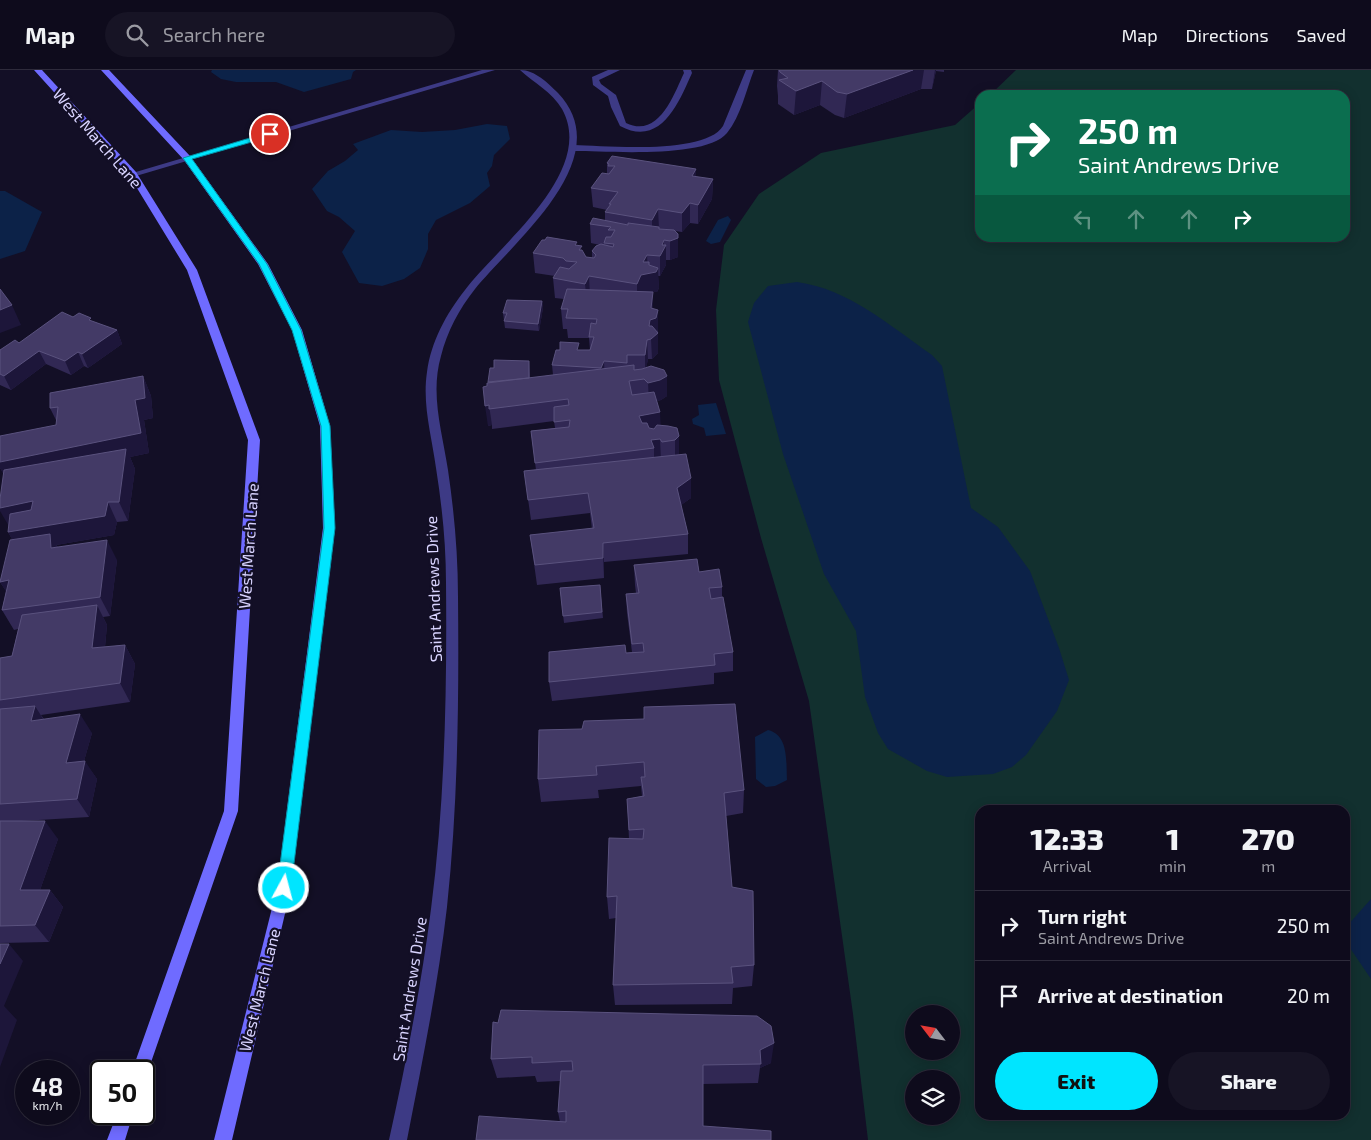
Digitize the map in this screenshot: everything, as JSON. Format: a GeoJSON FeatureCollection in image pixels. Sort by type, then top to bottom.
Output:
{"type":"FeatureCollection","features":[{"type":"Feature","properties":{"kind":"main road","name":"West March Lane"},"geometry":{"type":"LineString","coordinates":[[38,70],[133,174],[192,270],[254,440],[231,811],[144,1060]]}},
{"type":"Feature","properties":{"kind":"main road","name":"West March Lane"},"geometry":{"type":"LineString","coordinates":[[105,70],[187,158],[263,264],[297,330],[326,426],[329,528],[284,888],[223,1140]]}},
{"type":"Feature","properties":{"kind":"main road"},"geometry":{"type":"LineString","coordinates":[[116,1140],[121,1125]]}},
{"type":"Feature","properties":{"kind":"street"},"geometry":{"type":"LineString","coordinates":[[133,174],[491,70]]}},
{"type":"Feature","properties":{"kind":"street","name":"Saint Andrews Drive"},"geometry":{"type":"LineString","coordinates":[[398,1140],[419,1038],[439,908],[450,780],[452,552],[432,406],[432,373],[438,343],[450,317],[471,287],[552,196],[567,170],[574,148],[573,127],[568,113],[558,97],[524,70]]}},
{"type":"Feature","properties":{"kind":"street"},"geometry":{"type":"LineString","coordinates":[[616,70],[600,75],[596,79],[597,85],[612,95],[623,124],[638,129],[654,126],[663,121],[670,113],[688,73],[687,70]]}},
{"type":"Feature","properties":{"kind":"street"},"geometry":{"type":"LineString","coordinates":[[574,148],[679,148],[706,143],[722,134],[750,70]]}},
{"type":"Feature","properties":{"kind":"street"},"geometry":{"type":"LineString","coordinates":[[635,148],[638,129]]}},
{"type":"Feature","properties":{"kind":"green space"},"geometry":{"type":"Polygon","coordinates":[[[1016,70],[1371,70],[1371,1140],[868,1140],[853,1014],[809,701],[761,538],[719,380],[716,310],[724,245],[759,194],[821,153],[955,125],[975,107],[975,242],[1350,242],[1350,90],[995,90],[1016,70]]]}},
{"type":"Feature","properties":{"kind":"water"},"geometry":{"type":"Polygon","coordinates":[[[212,70],[356,70],[353,72],[351,79],[304,92],[276,82],[236,82],[221,79],[211,72],[212,70]]]}},
{"type":"Feature","properties":{"kind":"water"},"geometry":{"type":"Polygon","coordinates":[[[487,124],[507,126],[510,139],[494,155],[492,166],[487,173],[490,186],[470,203],[436,220],[428,234],[428,249],[420,268],[404,279],[382,286],[359,283],[342,252],[355,231],[339,217],[327,211],[312,189],[328,171],[345,161],[358,150],[353,144],[391,130],[422,132],[455,130],[487,124]]]}},
{"type":"Feature","properties":{"kind":"water"},"geometry":{"type":"Polygon","coordinates":[[[0,191],[5,191],[42,212],[25,251],[0,259],[0,191]]]}},
{"type":"Feature","properties":{"kind":"water"},"geometry":{"type":"Polygon","coordinates":[[[728,216],[731,220],[720,242],[711,244],[706,241],[718,220],[728,216]]]}},
{"type":"Feature","properties":{"kind":"water"},"geometry":{"type":"Polygon","coordinates":[[[797,282],[834,292],[868,310],[932,355],[942,366],[971,508],[998,527],[1030,571],[1069,680],[1057,711],[1026,755],[1012,767],[993,774],[947,777],[927,771],[888,749],[878,733],[865,697],[856,631],[824,574],[783,454],[748,322],[754,303],[768,286],[797,282]]]}},
{"type":"Feature","properties":{"kind":"water"},"geometry":{"type":"Polygon","coordinates":[[[716,403],[726,434],[706,436],[704,428],[693,424],[692,419],[699,415],[698,405],[716,403]]]}},
{"type":"Feature","properties":{"kind":"water"},"geometry":{"type":"Polygon","coordinates":[[[768,730],[780,737],[783,743],[787,780],[775,786],[766,787],[756,779],[755,737],[768,730]]]}},
{"type":"Feature","properties":{"kind":"water"},"geometry":{"type":"Polygon","coordinates":[[[1371,899],[1371,979],[1350,948],[1350,923],[1371,899]]]}},
{"type":"Feature","properties":{"kind":"building"},"geometry":{"type":"Polygon","coordinates":[[[779,70],[913,70],[847,94],[837,92],[822,81],[796,91],[779,80],[788,78],[779,70]]]}},
{"type":"Feature","properties":{"kind":"building"},"geometry":{"type":"Polygon","coordinates":[[[612,156],[696,169],[692,176],[713,179],[698,205],[690,203],[682,213],[658,209],[652,220],[605,212],[618,192],[591,188],[602,173],[609,174],[615,166],[608,166],[609,164],[607,163],[612,156]]]}},
{"type":"Feature","properties":{"kind":"building"},"geometry":{"type":"Polygon","coordinates":[[[593,218],[628,225],[628,223],[674,230],[678,234],[678,238],[670,241],[664,240],[662,245],[666,245],[660,256],[647,255],[643,262],[649,262],[649,265],[658,268],[656,272],[641,275],[637,284],[589,276],[585,284],[553,278],[560,267],[569,269],[577,262],[533,253],[542,240],[545,240],[547,237],[577,242],[575,245],[582,246],[579,250],[582,250],[586,257],[594,258],[596,255],[592,251],[601,244],[613,247],[614,244],[604,243],[606,237],[611,237],[615,230],[608,230],[611,227],[590,224],[593,218]]]}},
{"type":"Feature","properties":{"kind":"building"},"geometry":{"type":"Polygon","coordinates":[[[0,289],[12,305],[0,310],[0,289]]]}},
{"type":"Feature","properties":{"kind":"building"},"geometry":{"type":"Polygon","coordinates":[[[567,289],[653,292],[651,308],[658,310],[656,318],[650,320],[649,326],[652,326],[658,333],[647,340],[645,355],[627,355],[627,363],[604,361],[601,368],[552,365],[556,350],[560,350],[560,342],[579,343],[577,350],[590,350],[594,337],[589,337],[591,323],[596,324],[597,319],[566,318],[568,309],[561,309],[567,289]]]}},
{"type":"Feature","properties":{"kind":"building"},"geometry":{"type":"Polygon","coordinates":[[[507,300],[542,301],[538,324],[504,321],[507,313],[503,313],[507,300]]]}},
{"type":"Feature","properties":{"kind":"building"},"geometry":{"type":"Polygon","coordinates":[[[62,312],[73,317],[79,313],[91,318],[89,320],[117,330],[82,354],[78,352],[65,361],[39,351],[4,376],[0,374],[0,350],[15,340],[19,343],[62,312]]]}},
{"type":"Feature","properties":{"kind":"building"},"geometry":{"type":"Polygon","coordinates":[[[494,360],[529,361],[529,378],[488,382],[490,368],[494,368],[494,360]]]}},
{"type":"Feature","properties":{"kind":"building"},"geometry":{"type":"Polygon","coordinates":[[[634,365],[634,370],[651,366],[664,370],[667,376],[660,380],[648,383],[644,379],[629,381],[632,395],[654,392],[660,412],[639,416],[642,423],[647,423],[649,428],[654,429],[657,425],[677,428],[679,436],[675,440],[662,442],[660,439],[651,440],[654,448],[535,463],[531,431],[569,427],[570,420],[554,422],[554,407],[569,405],[568,399],[489,409],[489,405],[485,406],[483,387],[487,386],[487,383],[634,365]]]}},
{"type":"Feature","properties":{"kind":"building"},"geometry":{"type":"Polygon","coordinates":[[[143,376],[145,398],[135,400],[141,433],[0,462],[0,436],[56,425],[58,407],[50,408],[50,393],[143,376]]]}},
{"type":"Feature","properties":{"kind":"building"},"geometry":{"type":"Polygon","coordinates":[[[126,449],[119,502],[108,502],[105,516],[8,532],[10,514],[31,510],[33,501],[0,508],[4,470],[126,449]]]}},
{"type":"Feature","properties":{"kind":"building"},"geometry":{"type":"Polygon","coordinates":[[[686,454],[691,478],[677,488],[688,534],[603,543],[603,558],[535,565],[530,535],[594,528],[588,493],[528,500],[524,471],[686,454]]]}},
{"type":"Feature","properties":{"kind":"building"},"geometry":{"type":"Polygon","coordinates":[[[50,534],[51,548],[107,540],[100,597],[2,610],[9,580],[0,582],[10,540],[50,534]]]}},
{"type":"Feature","properties":{"kind":"building"},"geometry":{"type":"Polygon","coordinates":[[[697,559],[699,572],[719,569],[722,587],[709,588],[711,599],[723,597],[733,652],[714,654],[715,665],[549,682],[549,652],[625,645],[626,653],[644,652],[643,643],[632,644],[626,594],[639,593],[634,565],[697,559]]]}},
{"type":"Feature","properties":{"kind":"building"},"geometry":{"type":"Polygon","coordinates":[[[600,585],[602,612],[563,616],[560,588],[600,585]]]}},
{"type":"Feature","properties":{"kind":"building"},"geometry":{"type":"Polygon","coordinates":[[[97,605],[92,648],[125,645],[120,683],[0,700],[0,658],[12,656],[22,615],[97,605]]]}},
{"type":"Feature","properties":{"kind":"building"},"geometry":{"type":"Polygon","coordinates":[[[735,704],[744,790],[724,793],[732,887],[753,891],[754,965],[731,967],[733,983],[613,985],[617,896],[607,897],[609,838],[643,839],[644,829],[629,830],[627,799],[644,796],[641,777],[645,777],[644,762],[596,766],[597,775],[538,779],[539,730],[582,729],[584,721],[644,719],[644,707],[735,704]]]}},
{"type":"Feature","properties":{"kind":"building"},"geometry":{"type":"Polygon","coordinates":[[[35,706],[31,721],[80,714],[66,763],[85,761],[77,799],[0,804],[0,709],[35,706]]]}},
{"type":"Feature","properties":{"kind":"building"},"geometry":{"type":"Polygon","coordinates":[[[0,821],[45,821],[20,890],[50,890],[35,925],[0,926],[0,821]]]}},
{"type":"Feature","properties":{"kind":"building"},"geometry":{"type":"Polygon","coordinates":[[[0,944],[9,944],[0,964],[0,944]]]}},
{"type":"Feature","properties":{"kind":"building"},"geometry":{"type":"Polygon","coordinates":[[[501,1010],[757,1016],[771,1026],[774,1043],[760,1050],[761,1064],[703,1065],[703,1126],[771,1131],[771,1140],[476,1140],[479,1116],[566,1122],[566,1111],[558,1112],[561,1071],[573,1071],[572,1061],[532,1063],[532,1057],[491,1059],[493,1022],[498,1023],[501,1010]]]}},
{"type":"Feature","properties":{"kind":"route"},"geometry":{"type":"LineString","coordinates":[[270,134],[187,158],[263,264],[297,330],[326,426],[329,528],[284,888]]}}]}
